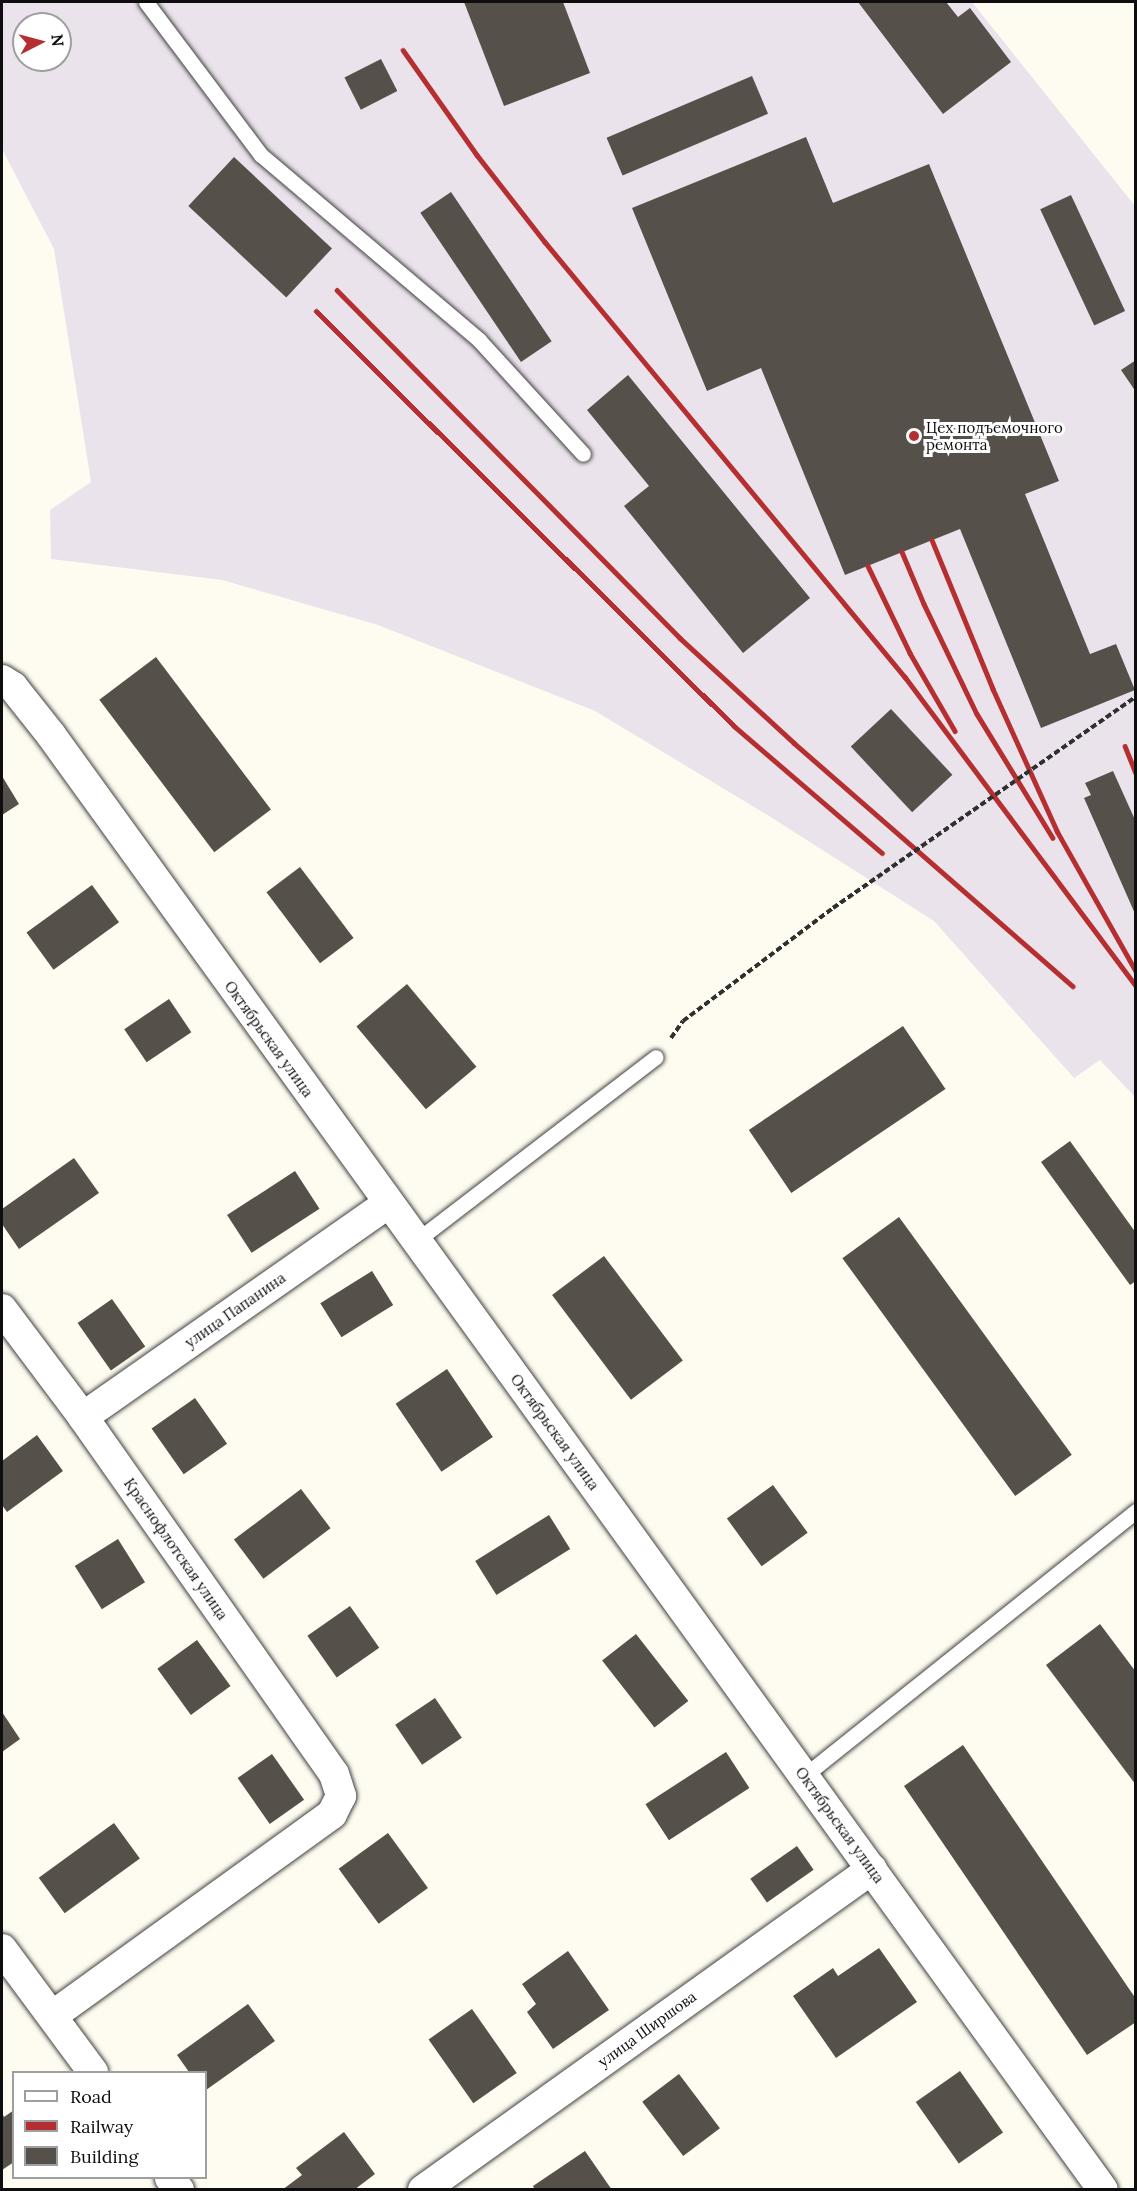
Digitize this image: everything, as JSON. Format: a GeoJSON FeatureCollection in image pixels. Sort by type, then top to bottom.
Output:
{"type":"FeatureCollection","features":[{"type":"Feature","properties":{"kind":"street","name":"Октябрьская улица"},"geometry":{"type":"LineString","coordinates":[[2,680],[13,687],[51,735],[387,1204],[1103,2190]]}},
{"type":"Feature","properties":{"kind":"street","name":"улица Папанина"},"geometry":{"type":"LineString","coordinates":[[83,1417],[387,1204]]}},
{"type":"Feature","properties":{"kind":"street","name":"Краснофлотская улица"},"geometry":{"type":"LineString","coordinates":[[2,1309],[83,1417],[334,1774],[341,1796],[332,1814],[52,2016]]}},
{"type":"Feature","properties":{"kind":"street","name":"улица Ширшова"},"geometry":{"type":"LineString","coordinates":[[423,2190],[872,1869]]}},
{"type":"Feature","properties":{"kind":"street"},"geometry":{"type":"LineString","coordinates":[[2,1949],[92,2071]]}},
{"type":"Feature","properties":{"kind":"lane"},"geometry":{"type":"LineString","coordinates":[[146,2],[261,155],[479,340],[583,454]]}},
{"type":"Feature","properties":{"kind":"lane"},"geometry":{"type":"LineString","coordinates":[[416,1241],[657,1058]]}},
{"type":"Feature","properties":{"kind":"lane"},"geometry":{"type":"LineString","coordinates":[[804,1776],[1136,1511]]}},
{"type":"Feature","properties":{"kind":"path"},"geometry":{"type":"LineString","coordinates":[[657,1058],[683,1021],[715,996],[833,908],[1136,697]]}},
{"type":"Feature","properties":{"kind":"shaded area"},"geometry":{"type":"Polygon","coordinates":[[[2,2],[972,2],[1135,206],[1135,1097],[1100,1060],[1074,1078],[934,921],[769,816],[595,711],[378,625],[222,580],[51,559],[50,510],[91,482],[54,249],[2,149],[2,2]]]}},
{"type":"Feature","properties":{"kind":"building"},"geometry":{"type":"Polygon","coordinates":[[[464,2],[563,2],[590,73],[504,106],[464,2]]]}},
{"type":"Feature","properties":{"kind":"building"},"geometry":{"type":"Polygon","coordinates":[[[858,2],[946,2],[958,17],[970,8],[1011,62],[943,114],[858,2]]]}},
{"type":"Feature","properties":{"kind":"building"},"geometry":{"type":"Polygon","coordinates":[[[381,59],[397,91],[361,110],[344,78],[381,59]]]}},
{"type":"Feature","properties":{"kind":"building"},"geometry":{"type":"Polygon","coordinates":[[[752,76],[768,114],[623,175],[607,138],[752,76]]]}},
{"type":"Feature","properties":{"kind":"building","name":"Цех подъемочного ремонта"},"geometry":{"type":"Polygon","coordinates":[[[806,137],[833,203],[929,164],[1059,481],[1025,494],[1090,654],[1116,644],[1135,690],[1041,728],[960,529],[845,575],[761,368],[707,391],[632,208],[806,137]]]}},
{"type":"Feature","properties":{"kind":"building"},"geometry":{"type":"Polygon","coordinates":[[[234,157],[332,248],[286,297],[188,206],[234,157]]]}},
{"type":"Feature","properties":{"kind":"building"},"geometry":{"type":"Polygon","coordinates":[[[451,192],[552,341],[521,362],[420,213],[451,192]]]}},
{"type":"Feature","properties":{"kind":"building"},"geometry":{"type":"Polygon","coordinates":[[[1071,195],[1125,311],[1094,325],[1040,209],[1071,195]]]}},
{"type":"Feature","properties":{"kind":"building"},"geometry":{"type":"Polygon","coordinates":[[[1136,360],[1136,392],[1121,370],[1136,360]]]}},
{"type":"Feature","properties":{"kind":"building"},"geometry":{"type":"Polygon","coordinates":[[[628,375],[810,598],[743,653],[624,506],[649,486],[587,410],[628,375]]]}},
{"type":"Feature","properties":{"kind":"building"},"geometry":{"type":"Polygon","coordinates":[[[156,657],[271,810],[214,852],[99,700],[156,657]]]}},
{"type":"Feature","properties":{"kind":"building"},"geometry":{"type":"Polygon","coordinates":[[[891,709],[952,775],[912,812],[851,747],[891,709]]]}},
{"type":"Feature","properties":{"kind":"building"},"geometry":{"type":"Polygon","coordinates":[[[1113,771],[1136,822],[1136,916],[1084,798],[1091,795],[1085,783],[1113,771]]]}},
{"type":"Feature","properties":{"kind":"building"},"geometry":{"type":"Polygon","coordinates":[[[2,776],[19,804],[2,815],[2,776]]]}},
{"type":"Feature","properties":{"kind":"building"},"geometry":{"type":"Polygon","coordinates":[[[300,867],[354,938],[320,963],[266,892],[300,867]]]}},
{"type":"Feature","properties":{"kind":"building"},"geometry":{"type":"Polygon","coordinates":[[[92,885],[119,922],[54,970],[26,933],[92,885]]]}},
{"type":"Feature","properties":{"kind":"building"},"geometry":{"type":"Polygon","coordinates":[[[407,984],[476,1067],[426,1109],[356,1026],[407,984]]]}},
{"type":"Feature","properties":{"kind":"building"},"geometry":{"type":"Polygon","coordinates":[[[169,999],[191,1032],[147,1062],[124,1029],[169,999]]]}},
{"type":"Feature","properties":{"kind":"building"},"geometry":{"type":"Polygon","coordinates":[[[903,1026],[945,1089],[791,1193],[749,1130],[903,1026]]]}},
{"type":"Feature","properties":{"kind":"building"},"geometry":{"type":"Polygon","coordinates":[[[1070,1141],[1136,1233],[1136,1281],[1130,1285],[1041,1162],[1070,1141]]]}},
{"type":"Feature","properties":{"kind":"building"},"geometry":{"type":"Polygon","coordinates":[[[74,1158],[99,1193],[19,1249],[2,1224],[2,1209],[74,1158]]]}},
{"type":"Feature","properties":{"kind":"building"},"geometry":{"type":"Polygon","coordinates":[[[295,1171],[320,1209],[252,1253],[227,1215],[295,1171]]]}},
{"type":"Feature","properties":{"kind":"building"},"geometry":{"type":"Polygon","coordinates":[[[899,1217],[1072,1455],[1015,1496],[842,1258],[899,1217]]]}},
{"type":"Feature","properties":{"kind":"building"},"geometry":{"type":"Polygon","coordinates":[[[604,1256],[683,1361],[631,1400],[552,1295],[604,1256]]]}},
{"type":"Feature","properties":{"kind":"building"},"geometry":{"type":"Polygon","coordinates":[[[372,1271],[393,1305],[341,1337],[320,1303],[372,1271]]]}},
{"type":"Feature","properties":{"kind":"building"},"geometry":{"type":"Polygon","coordinates":[[[112,1299],[145,1347],[111,1371],[78,1323],[112,1299]]]}},
{"type":"Feature","properties":{"kind":"building"},"geometry":{"type":"Polygon","coordinates":[[[447,1369],[493,1437],[441,1472],[396,1404],[447,1369]]]}},
{"type":"Feature","properties":{"kind":"building"},"geometry":{"type":"Polygon","coordinates":[[[195,1398],[227,1444],[184,1474],[152,1428],[195,1398]]]}},
{"type":"Feature","properties":{"kind":"building"},"geometry":{"type":"Polygon","coordinates":[[[37,1435],[63,1471],[7,1512],[2,1505],[2,1461],[37,1435]]]}},
{"type":"Feature","properties":{"kind":"building"},"geometry":{"type":"Polygon","coordinates":[[[773,1485],[808,1533],[762,1566],[727,1519],[773,1485]]]}},
{"type":"Feature","properties":{"kind":"building"},"geometry":{"type":"Polygon","coordinates":[[[301,1489],[330,1528],[263,1579],[234,1540],[301,1489]]]}},
{"type":"Feature","properties":{"kind":"building"},"geometry":{"type":"Polygon","coordinates":[[[549,1515],[570,1549],[496,1595],[475,1561],[549,1515]]]}},
{"type":"Feature","properties":{"kind":"building"},"geometry":{"type":"Polygon","coordinates":[[[118,1539],[145,1582],[102,1609],[75,1566],[118,1539]]]}},
{"type":"Feature","properties":{"kind":"building"},"geometry":{"type":"Polygon","coordinates":[[[350,1606],[379,1648],[337,1678],[307,1636],[350,1606]]]}},
{"type":"Feature","properties":{"kind":"building"},"geometry":{"type":"Polygon","coordinates":[[[1100,1624],[1136,1672],[1136,1785],[1046,1665],[1100,1624]]]}},
{"type":"Feature","properties":{"kind":"building"},"geometry":{"type":"Polygon","coordinates":[[[636,1634],[688,1701],[654,1727],[602,1660],[636,1634]]]}},
{"type":"Feature","properties":{"kind":"building"},"geometry":{"type":"Polygon","coordinates":[[[197,1640],[231,1686],[191,1715],[157,1669],[197,1640]]]}},
{"type":"Feature","properties":{"kind":"building"},"geometry":{"type":"Polygon","coordinates":[[[435,1698],[462,1738],[422,1765],[395,1725],[435,1698]]]}},
{"type":"Feature","properties":{"kind":"building"},"geometry":{"type":"Polygon","coordinates":[[[2,1712],[20,1739],[2,1752],[2,1712]]]}},
{"type":"Feature","properties":{"kind":"building"},"geometry":{"type":"Polygon","coordinates":[[[963,1745],[1136,1999],[1136,2022],[1087,2055],[904,1786],[963,1745]]]}},
{"type":"Feature","properties":{"kind":"building"},"geometry":{"type":"Polygon","coordinates":[[[726,1752],[749,1788],[669,1840],[645,1804],[726,1752]]]}},
{"type":"Feature","properties":{"kind":"building"},"geometry":{"type":"Polygon","coordinates":[[[272,1754],[304,1800],[270,1824],[238,1778],[272,1754]]]}},
{"type":"Feature","properties":{"kind":"building"},"geometry":{"type":"Polygon","coordinates":[[[114,1823],[140,1859],[65,1913],[39,1878],[114,1823]]]}},
{"type":"Feature","properties":{"kind":"building"},"geometry":{"type":"Polygon","coordinates":[[[388,1833],[428,1888],[379,1924],[339,1869],[388,1833]]]}},
{"type":"Feature","properties":{"kind":"building"},"geometry":{"type":"Polygon","coordinates":[[[797,1846],[814,1870],[767,1902],[750,1879],[797,1846]]]}},
{"type":"Feature","properties":{"kind":"building"},"geometry":{"type":"Polygon","coordinates":[[[879,1948],[917,2002],[836,2058],[793,1996],[833,1968],[838,1976],[879,1948]]]}},
{"type":"Feature","properties":{"kind":"building"},"geometry":{"type":"Polygon","coordinates":[[[568,1951],[609,2010],[553,2049],[527,2012],[536,2004],[522,1984],[568,1951]]]}},
{"type":"Feature","properties":{"kind":"building"},"geometry":{"type":"Polygon","coordinates":[[[248,2004],[275,2041],[207,2089],[207,2071],[188,2071],[177,2055],[248,2004]]]}},
{"type":"Feature","properties":{"kind":"building"},"geometry":{"type":"Polygon","coordinates":[[[472,2009],[517,2073],[473,2103],[429,2039],[472,2009]]]}},
{"type":"Feature","properties":{"kind":"building"},"geometry":{"type":"Polygon","coordinates":[[[960,2071],[1003,2132],[959,2163],[916,2102],[960,2071]]]}},
{"type":"Feature","properties":{"kind":"building"},"geometry":{"type":"Polygon","coordinates":[[[679,2074],[720,2128],[683,2156],[642,2102],[679,2074]]]}},
{"type":"Feature","properties":{"kind":"building"},"geometry":{"type":"Polygon","coordinates":[[[12,2111],[12,2163],[2,2170],[2,2113],[4,2117],[12,2111]]]}},
{"type":"Feature","properties":{"kind":"building"},"geometry":{"type":"Polygon","coordinates":[[[344,2132],[375,2174],[354,2190],[282,2190],[302,2175],[296,2168],[344,2132]]]}},
{"type":"Feature","properties":{"kind":"building"},"geometry":{"type":"Polygon","coordinates":[[[585,2151],[612,2190],[535,2190],[533,2186],[585,2151]]]}},
{"type":"Feature","properties":{"kind":"railway"},"geometry":{"type":"LineString","coordinates":[[403,50],[477,155],[545,242],[905,677],[1136,986]]}},
{"type":"Feature","properties":{"kind":"railway"},"geometry":{"type":"LineString","coordinates":[[337,290],[680,638],[794,743],[1073,986]]}},
{"type":"Feature","properties":{"kind":"railway"},"geometry":{"type":"LineString","coordinates":[[316,311],[734,726],[882,853]]}},
{"type":"Feature","properties":{"kind":"railway"},"geometry":{"type":"LineString","coordinates":[[932,540],[993,689],[1057,831],[1136,971]]}},
{"type":"Feature","properties":{"kind":"railway"},"geometry":{"type":"LineString","coordinates":[[902,552],[924,604],[977,714],[1053,838]]}},
{"type":"Feature","properties":{"kind":"railway"},"geometry":{"type":"LineString","coordinates":[[868,566],[910,653],[955,731]]}},
{"type":"Feature","properties":{"kind":"railway"},"geometry":{"type":"LineString","coordinates":[[1125,746],[1136,773]]}},
{"type":"Feature","properties":{"kind":"place","name":"Цех подъемочного ремонта"},"geometry":{"type":"Point","coordinates":[914,436]}}]}
